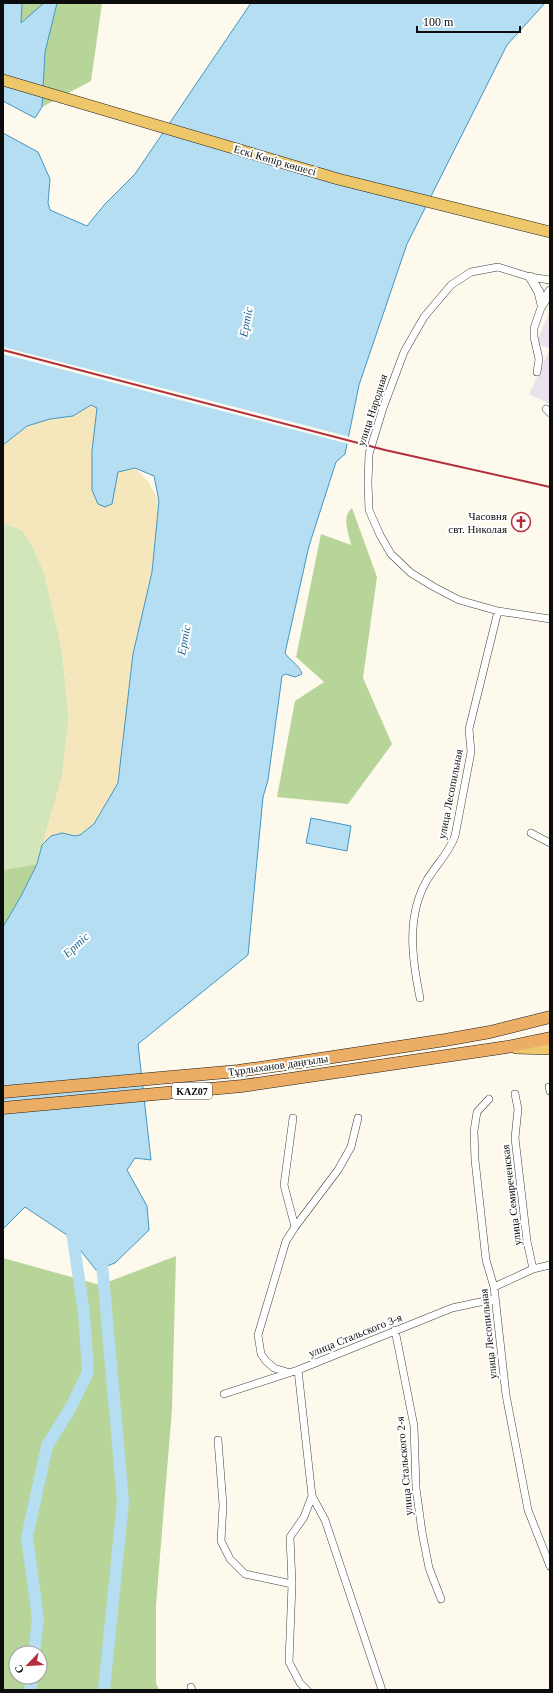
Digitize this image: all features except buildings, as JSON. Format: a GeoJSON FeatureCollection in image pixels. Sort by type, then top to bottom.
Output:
{"type":"FeatureCollection","features":[{"type":"Feature","properties":{"kind":"highway","name":"Тұрлыханов даңғылы"},"geometry":{"type":"LineString","coordinates":[[3,1092],[238,1071],[377,1051],[490,1032],[550,1017]]}},
{"type":"Feature","properties":{"kind":"highway","name":"Тұрлыханов даңғылы"},"geometry":{"type":"LineString","coordinates":[[3,1108],[242,1086],[507,1047],[550,1038]]}},
{"type":"Feature","properties":{"kind":"main road","name":"Ескі Көпір көшесі"},"geometry":{"type":"LineString","coordinates":[[3,80],[338,179],[550,232]]}},
{"type":"Feature","properties":{"kind":"main road"},"geometry":{"type":"LineString","coordinates":[[507,1047],[550,1049]]}},
{"type":"Feature","properties":{"kind":"street","name":"улица Народная"},"geometry":{"type":"LineString","coordinates":[[550,280],[530,277],[498,267],[471,272],[451,285],[424,317],[404,352],[383,408],[369,454],[369,510],[391,554],[411,573],[459,600],[498,611],[550,619]]}},
{"type":"Feature","properties":{"kind":"street"},"geometry":{"type":"LineString","coordinates":[[530,277],[538,292],[542,305]]}},
{"type":"Feature","properties":{"kind":"street"},"geometry":{"type":"LineString","coordinates":[[537,372],[539,360],[534,337],[534,328],[542,305],[550,291]]}},
{"type":"Feature","properties":{"kind":"street","name":"улица Лесопильная"},"geometry":{"type":"LineString","coordinates":[[420,998],[413,960],[414,910],[420,892],[451,847],[455,836],[471,752],[469,729],[498,611]]}},
{"type":"Feature","properties":{"kind":"street"},"geometry":{"type":"LineString","coordinates":[[531,833],[550,844]]}},
{"type":"Feature","properties":{"kind":"street","name":"улица Семиреченская"},"geometry":{"type":"LineString","coordinates":[[515,1094],[518,1109],[515,1138],[527,1241],[533,1269]]}},
{"type":"Feature","properties":{"kind":"street","name":"улица Лесопильная"},"geometry":{"type":"LineString","coordinates":[[489,1099],[477,1112],[474,1131],[475,1160],[486,1260],[494,1287],[494,1299],[506,1395],[528,1510],[550,1566]]}},
{"type":"Feature","properties":{"kind":"street"},"geometry":{"type":"LineString","coordinates":[[293,1118],[284,1185],[295,1227]]}},
{"type":"Feature","properties":{"kind":"street"},"geometry":{"type":"LineString","coordinates":[[287,1372],[274,1368],[266,1361],[261,1354],[258,1335],[286,1241],[338,1170],[351,1146],[358,1118]]}},
{"type":"Feature","properties":{"kind":"street"},"geometry":{"type":"LineString","coordinates":[[494,1287],[533,1269],[550,1265]]}},
{"type":"Feature","properties":{"kind":"street","name":"улица Стальского 3-я"},"geometry":{"type":"LineString","coordinates":[[224,1394],[287,1372],[298,1370],[452,1308],[494,1299]]}},
{"type":"Feature","properties":{"kind":"street","name":"улица Стальского 2-я"},"geometry":{"type":"LineString","coordinates":[[395,1330],[414,1426],[416,1488],[422,1532],[429,1568],[441,1599]]}},
{"type":"Feature","properties":{"kind":"street"},"geometry":{"type":"LineString","coordinates":[[298,1370],[312,1496],[325,1520],[382,1690]]}},
{"type":"Feature","properties":{"kind":"street"},"geometry":{"type":"LineString","coordinates":[[218,1440],[223,1505],[221,1541],[230,1559],[245,1574],[292,1584]]}},
{"type":"Feature","properties":{"kind":"street"},"geometry":{"type":"LineString","coordinates":[[307,1690],[300,1683],[289,1662],[292,1584],[290,1537],[304,1517],[312,1496]]}},
{"type":"Feature","properties":{"kind":"shaded area"},"geometry":{"type":"Polygon","coordinates":[[[550,311],[550,349],[536,343],[550,311]]]}},
{"type":"Feature","properties":{"kind":"shaded area"},"geometry":{"type":"Polygon","coordinates":[[[550,349],[550,404],[529,394],[550,349]]]}},
{"type":"Feature","properties":{"kind":"green space"},"geometry":{"type":"Polygon","coordinates":[[[22,3],[44,3],[21,23],[22,3]]]}},
{"type":"Feature","properties":{"kind":"green space"},"geometry":{"type":"Polygon","coordinates":[[[57,3],[102,3],[91,81],[42,107],[45,52],[57,3]]]}},
{"type":"Feature","properties":{"kind":"green space"},"geometry":{"type":"Polygon","coordinates":[[[352,508],[377,577],[363,678],[392,744],[348,804],[277,797],[295,701],[324,682],[296,657],[321,534],[351,545],[346,521],[352,508]]]}},
{"type":"Feature","properties":{"kind":"green space"},"geometry":{"type":"Polygon","coordinates":[[[3,523],[22,530],[32,545],[44,572],[62,650],[69,718],[62,777],[37,864],[3,870],[3,523]]]}},
{"type":"Feature","properties":{"kind":"green space"},"geometry":{"type":"Polygon","coordinates":[[[37,864],[21,896],[3,927],[3,870],[37,864]]]}},
{"type":"Feature","properties":{"kind":"green space"},"geometry":{"type":"Polygon","coordinates":[[[176,1256],[172,1409],[156,1605],[156,1683],[159,1690],[3,1690],[3,1258],[100,1285],[176,1256]]]}},
{"type":"Feature","properties":{"kind":"sand"},"geometry":{"type":"Polygon","coordinates":[[[91,405],[97,408],[92,451],[92,490],[98,504],[112,504],[118,472],[135,468],[148,481],[159,501],[152,572],[133,654],[118,783],[94,824],[80,835],[75,836],[62,833],[51,836],[42,845],[62,777],[69,718],[62,650],[44,572],[32,545],[22,530],[3,523],[3,445],[27,426],[50,419],[73,416],[91,405]]]}},
{"type":"Feature","properties":{"kind":"water"},"geometry":{"type":"Polygon","coordinates":[[[3,3],[22,3],[21,23],[44,3],[57,3],[45,52],[42,107],[35,118],[3,101],[3,3]]]}},
{"type":"Feature","properties":{"kind":"water","name":"Ертіс"},"geometry":{"type":"Polygon","coordinates":[[[251,3],[545,3],[507,45],[407,244],[359,385],[345,454],[336,462],[309,546],[285,653],[299,668],[302,674],[295,677],[286,674],[282,676],[268,780],[263,797],[248,955],[138,1044],[151,1160],[135,1158],[127,1170],[147,1206],[149,1230],[115,1263],[96,1270],[70,1237],[25,1207],[3,1229],[3,927],[37,864],[42,845],[51,836],[62,833],[75,836],[80,835],[94,824],[118,783],[133,654],[152,572],[159,501],[154,476],[135,468],[118,472],[112,504],[105,507],[98,504],[92,490],[92,451],[97,408],[91,405],[73,416],[50,419],[27,426],[3,445],[3,133],[38,152],[50,179],[48,203],[50,210],[87,226],[105,204],[135,174],[251,3]]]}},
{"type":"Feature","properties":{"kind":"water"},"geometry":{"type":"Polygon","coordinates":[[[311,818],[351,826],[347,851],[306,843],[311,818]]]}},
{"type":"Feature","properties":{"kind":"pier"},"geometry":{"type":"Polygon","coordinates":[[[3,347],[350,437],[349,444],[3,354],[3,347]]]}},
{"type":"Feature","properties":{"kind":"waterway"},"geometry":{"type":"LineString","coordinates":[[35,1645],[38,1619],[27,1537],[47,1446],[71,1407],[88,1372],[84,1313],[71,1225]]}},
{"type":"Feature","properties":{"kind":"waterway"},"geometry":{"type":"LineString","coordinates":[[101,1252],[123,1501],[104,1690]]}},
{"type":"Feature","properties":{"kind":"waterway"},"geometry":{"type":"LineString","coordinates":[[30,1690],[31,1685]]}},
{"type":"Feature","properties":{"kind":"railway"},"geometry":{"type":"LineString","coordinates":[[3,350],[385,450],[550,487]]}},
{"type":"Feature","properties":{"kind":"place","name":"Часовня свт. Николая"},"geometry":{"type":"Point","coordinates":[521,522]}}]}
